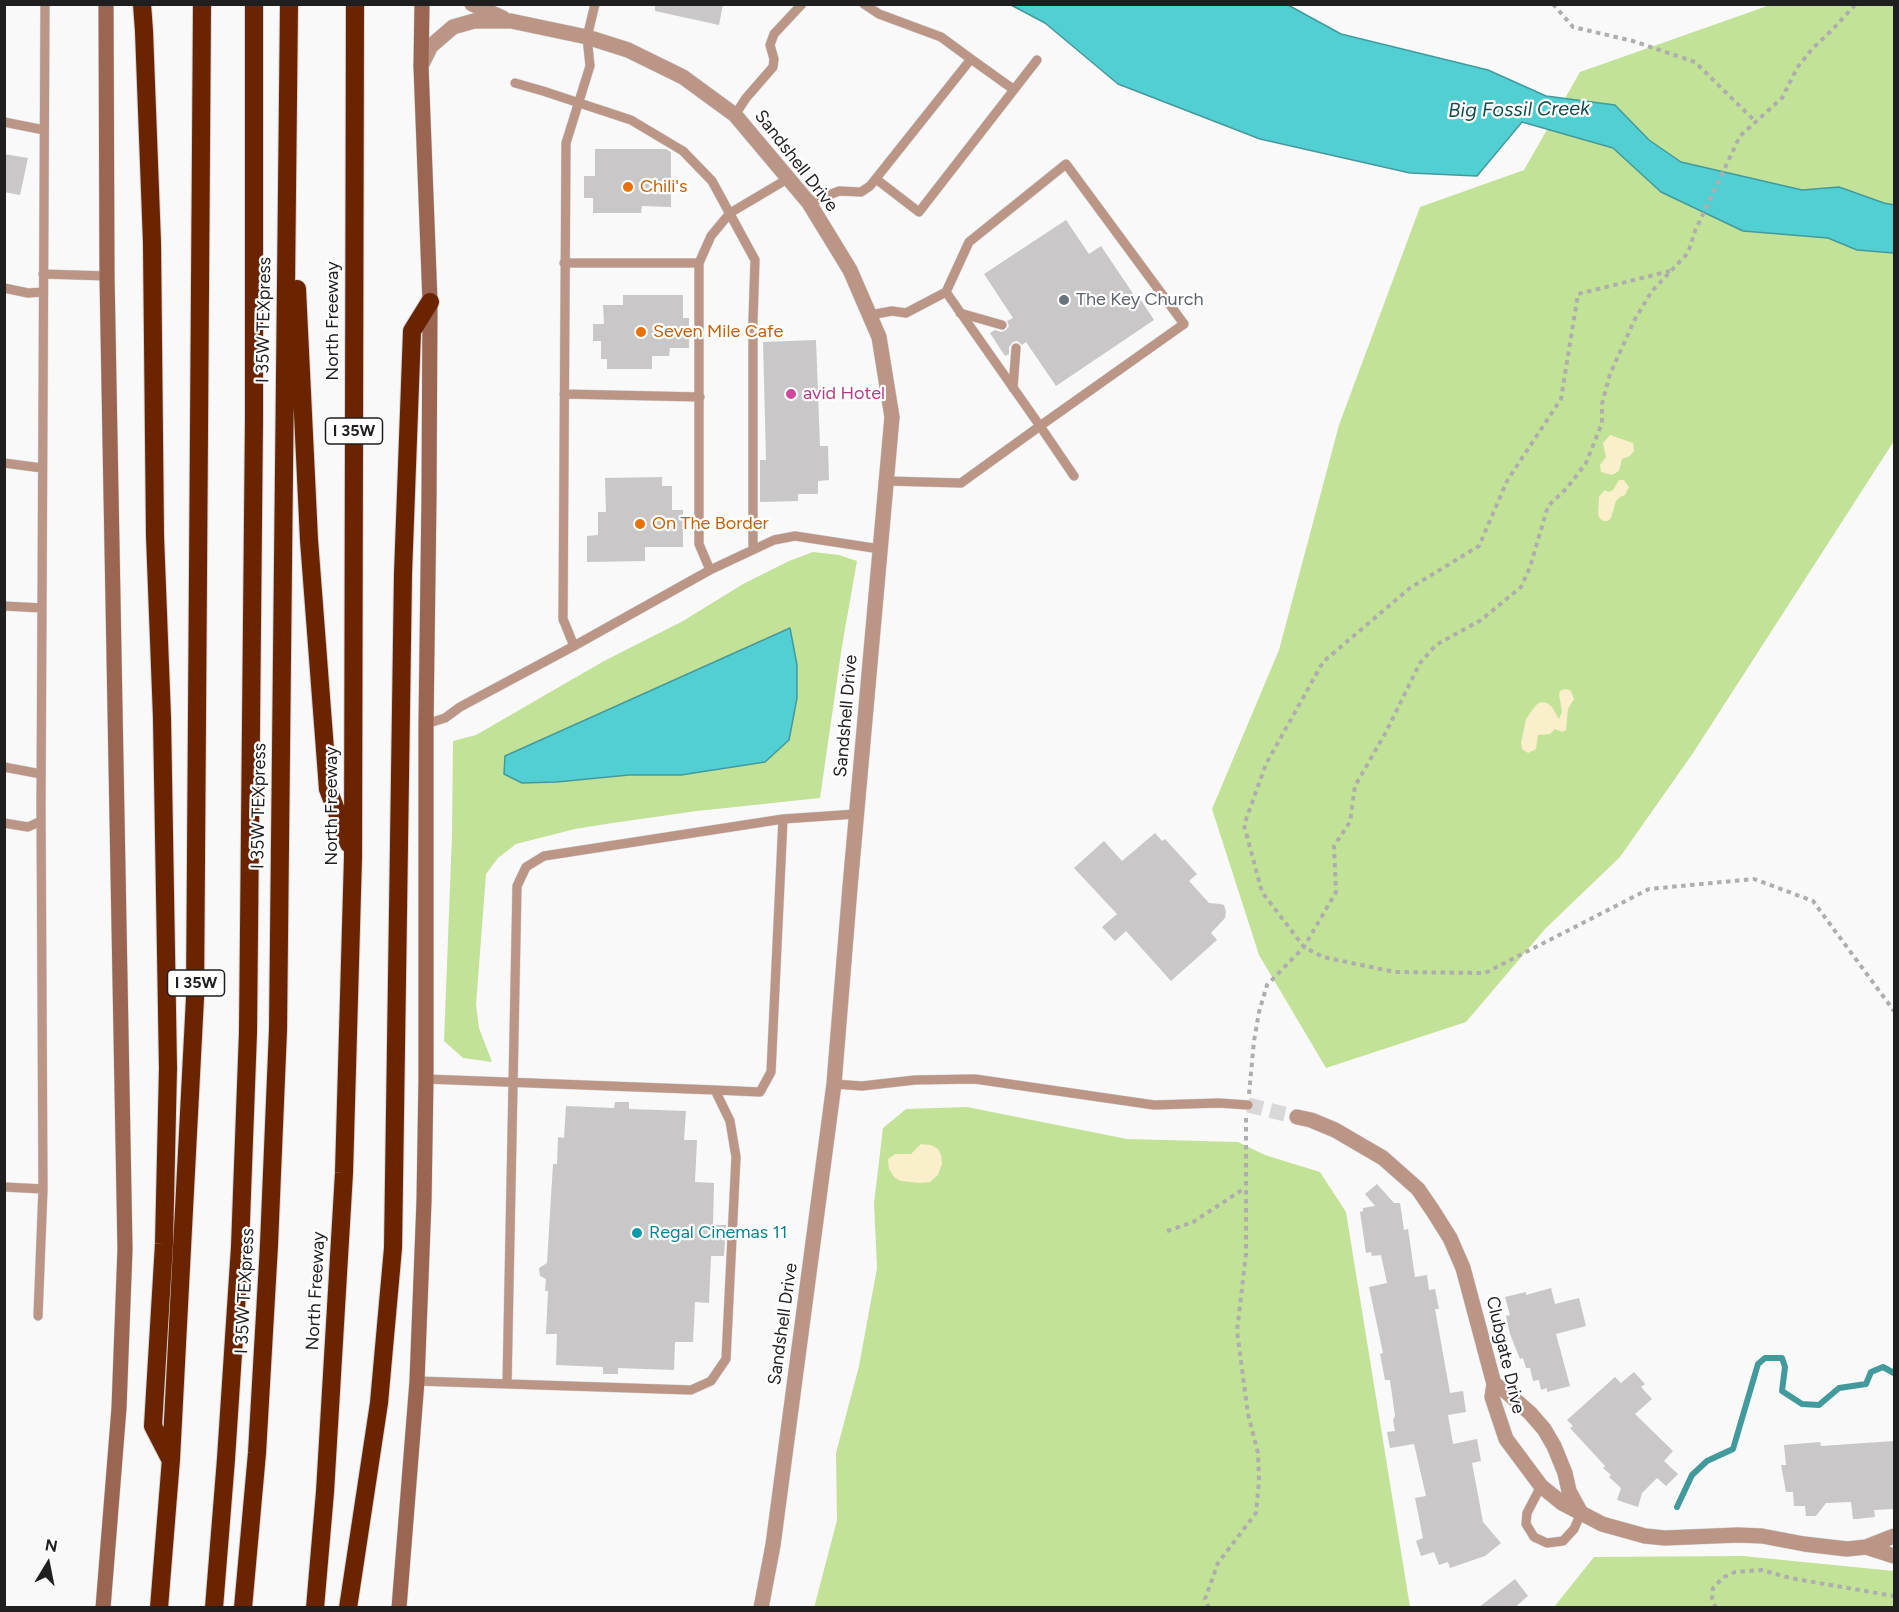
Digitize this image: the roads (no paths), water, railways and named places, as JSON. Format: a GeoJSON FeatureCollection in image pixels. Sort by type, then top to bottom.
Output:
{"type":"FeatureCollection","features":[{"type":"Feature","properties":{"kind":"highway"},"geometry":{"type":"LineString","coordinates":[[142,4],[152,243],[155,536],[162,718],[168,1068],[164,1244],[153,1426],[171,1459]]}},
{"type":"Feature","properties":{"kind":"highway","name":"I 35W"},"geometry":{"type":"LineString","coordinates":[[159,1608],[171,1459],[195,998],[202,4]]}},
{"type":"Feature","properties":{"kind":"highway","name":"I 35W TEXpress"},"geometry":{"type":"LineString","coordinates":[[214,1608],[240,1247],[248,1032],[254,430],[254,4]]}},
{"type":"Feature","properties":{"kind":"highway","name":"I 35W TEXpress"},"geometry":{"type":"LineString","coordinates":[[243,1608],[257,1454],[278,1030],[289,4]]}},
{"type":"Feature","properties":{"kind":"highway","name":"North Freeway"},"geometry":{"type":"LineString","coordinates":[[315,1608],[325,1492],[344,1185],[353,857],[355,4]]}},
{"type":"Feature","properties":{"kind":"highway"},"geometry":{"type":"LineString","coordinates":[[289,106],[309,540],[328,789],[353,857]]}},
{"type":"Feature","properties":{"kind":"highway"},"geometry":{"type":"LineString","coordinates":[[348,1608],[379,1403],[393,1248],[403,574],[411,354],[412,331],[430,302]]}},
{"type":"Feature","properties":{"kind":"main road"},"geometry":{"type":"LineString","coordinates":[[103,1608],[119,1408],[124,1249],[107,276],[106,4]]}},
{"type":"Feature","properties":{"kind":"main road"},"geometry":{"type":"LineString","coordinates":[[399,1608],[417,1381],[426,1079],[426,724],[430,302],[421,66],[422,4]]}},
{"type":"Feature","properties":{"kind":"street","name":"Sandshell Drive"},"geometry":{"type":"LineString","coordinates":[[472,4],[511,21],[587,37],[628,50],[682,77],[735,115],[809,203],[850,270],[879,337],[892,417],[834,1084],[773,1545],[761,1608]]}},
{"type":"Feature","properties":{"kind":"street","name":"Sandshell Drive"},"geometry":{"type":"LineString","coordinates":[[421,66],[431,46],[453,27],[474,21],[511,21]]}},
{"type":"Feature","properties":{"kind":"street","name":"Clubgate Drive"},"geometry":{"type":"LineString","coordinates":[[1297,1117],[1335,1130],[1383,1158],[1418,1189],[1450,1238],[1463,1268],[1494,1383],[1492,1397],[1506,1439],[1541,1486],[1562,1503],[1602,1524],[1645,1536],[1665,1538],[1762,1536],[1847,1549],[1866,1547],[1894,1556]]}},
{"type":"Feature","properties":{"kind":"street"},"geometry":{"type":"LineString","coordinates":[[1494,1383],[1530,1413],[1544,1429],[1554,1446],[1569,1491],[1581,1513]]}},
{"type":"Feature","properties":{"kind":"street"},"geometry":{"type":"LineString","coordinates":[[1866,1547],[1894,1536]]}},
{"type":"Feature","properties":{"kind":"lane"},"geometry":{"type":"LineString","coordinates":[[38,1316],[44,1189],[41,774],[45,4]]}},
{"type":"Feature","properties":{"kind":"lane"},"geometry":{"type":"LineString","coordinates":[[574,646],[563,619],[566,143],[590,66],[587,37],[596,4]]}},
{"type":"Feature","properties":{"kind":"lane"},"geometry":{"type":"LineString","coordinates":[[735,115],[746,98],[773,67],[774,59],[770,45],[774,34],[802,4]]}},
{"type":"Feature","properties":{"kind":"lane"},"geometry":{"type":"LineString","coordinates":[[864,4],[879,14],[941,37],[1013,89]]}},
{"type":"Feature","properties":{"kind":"lane"},"geometry":{"type":"LineString","coordinates":[[809,203],[839,191],[861,192],[870,186],[972,59]]}},
{"type":"Feature","properties":{"kind":"lane"},"geometry":{"type":"LineString","coordinates":[[876,179],[920,212],[1036,60]]}},
{"type":"Feature","properties":{"kind":"lane"},"geometry":{"type":"LineString","coordinates":[[515,83],[632,120],[683,151],[712,181],[755,260],[753,549]]}},
{"type":"Feature","properties":{"kind":"lane"},"geometry":{"type":"LineString","coordinates":[[4,122],[44,130]]}},
{"type":"Feature","properties":{"kind":"lane"},"geometry":{"type":"LineString","coordinates":[[870,315],[892,311],[906,313],[946,292],[969,242],[1066,165],[1184,324],[961,483],[887,481]]}},
{"type":"Feature","properties":{"kind":"lane"},"geometry":{"type":"LineString","coordinates":[[710,570],[699,544],[699,263],[711,236],[730,213],[789,178]]}},
{"type":"Feature","properties":{"kind":"lane"},"geometry":{"type":"LineString","coordinates":[[564,263],[699,263]]}},
{"type":"Feature","properties":{"kind":"lane"},"geometry":{"type":"LineString","coordinates":[[43,274],[107,276]]}},
{"type":"Feature","properties":{"kind":"lane"},"geometry":{"type":"LineString","coordinates":[[4,288],[28,293],[43,292]]}},
{"type":"Feature","properties":{"kind":"lane"},"geometry":{"type":"LineString","coordinates":[[946,292],[1074,476]]}},
{"type":"Feature","properties":{"kind":"lane"},"geometry":{"type":"LineString","coordinates":[[960,313],[1002,325]]}},
{"type":"Feature","properties":{"kind":"lane"},"geometry":{"type":"LineString","coordinates":[[1013,388],[1016,348]]}},
{"type":"Feature","properties":{"kind":"lane"},"geometry":{"type":"LineString","coordinates":[[564,394],[700,397]]}},
{"type":"Feature","properties":{"kind":"lane"},"geometry":{"type":"LineString","coordinates":[[4,463],[42,468]]}},
{"type":"Feature","properties":{"kind":"lane"},"geometry":{"type":"LineString","coordinates":[[426,724],[446,718],[460,707],[710,570],[774,540],[795,536],[880,549]]}},
{"type":"Feature","properties":{"kind":"lane"},"geometry":{"type":"LineString","coordinates":[[4,606],[42,608]]}},
{"type":"Feature","properties":{"kind":"lane"},"geometry":{"type":"LineString","coordinates":[[4,767],[41,774]]}},
{"type":"Feature","properties":{"kind":"lane"},"geometry":{"type":"LineString","coordinates":[[507,1384],[517,886],[526,867],[544,856],[783,819],[856,814]]}},
{"type":"Feature","properties":{"kind":"lane"},"geometry":{"type":"LineString","coordinates":[[426,1079],[760,1092],[771,1072],[783,819]]}},
{"type":"Feature","properties":{"kind":"lane"},"geometry":{"type":"LineString","coordinates":[[4,823],[28,827],[41,821]]}},
{"type":"Feature","properties":{"kind":"lane"},"geometry":{"type":"LineString","coordinates":[[834,1084],[862,1086],[915,1080],[975,1079],[1154,1105],[1219,1103],[1248,1105]]}},
{"type":"Feature","properties":{"kind":"lane"},"geometry":{"type":"LineString","coordinates":[[417,1381],[691,1390],[711,1381],[726,1359],[736,1157],[730,1121],[715,1090]]}},
{"type":"Feature","properties":{"kind":"lane"},"geometry":{"type":"LineString","coordinates":[[4,1187],[44,1189]]}},
{"type":"Feature","properties":{"kind":"lane"},"geometry":{"type":"LineString","coordinates":[[1541,1486],[1527,1513],[1526,1524],[1534,1537],[1547,1543],[1563,1541],[1574,1529],[1581,1513]]}},
{"type":"Feature","properties":{"kind":"water","name":"Big Fossil Creek"},"geometry":{"type":"Polygon","coordinates":[[[1011,5],[1288,5],[1341,34],[1488,70],[1546,96],[1615,105],[1649,140],[1681,162],[1802,190],[1839,187],[1894,205],[1894,253],[1857,250],[1828,238],[1743,231],[1661,192],[1613,148],[1522,122],[1477,176],[1410,173],[1260,139],[1118,84],[1045,23],[1011,5]]]}},
{"type":"Feature","properties":{"kind":"water"},"geometry":{"type":"Polygon","coordinates":[[[790,628],[797,665],[797,698],[789,740],[765,762],[681,775],[629,775],[557,782],[522,783],[504,774],[505,756],[790,628]]]}},
{"type":"Feature","properties":{"kind":"waterway"},"geometry":{"type":"LineString","coordinates":[[1677,1507],[1692,1475],[1707,1461],[1733,1449],[1758,1364],[1765,1358],[1782,1358],[1785,1367],[1782,1391],[1802,1404],[1819,1405],[1839,1388],[1866,1384],[1871,1372],[1883,1367],[1894,1373]]}},
{"type":"Feature","properties":{"kind":"tunnel"},"geometry":{"type":"LineString","coordinates":[[1248,1105],[1297,1117]]}},
{"type":"Feature","properties":{"kind":"place","name":"Chili's"},"geometry":{"type":"Point","coordinates":[628,187]}},
{"type":"Feature","properties":{"kind":"place","name":"The Key Church"},"geometry":{"type":"Point","coordinates":[1064,300]}},
{"type":"Feature","properties":{"kind":"place","name":"Seven Mile Cafe"},"geometry":{"type":"Point","coordinates":[641,332]}},
{"type":"Feature","properties":{"kind":"place","name":"avid Hotel"},"geometry":{"type":"Point","coordinates":[791,394]}},
{"type":"Feature","properties":{"kind":"place","name":"On The Border"},"geometry":{"type":"Point","coordinates":[640,524]}},
{"type":"Feature","properties":{"kind":"place","name":"Regal Cinemas 11"},"geometry":{"type":"Point","coordinates":[637,1233]}}]}
